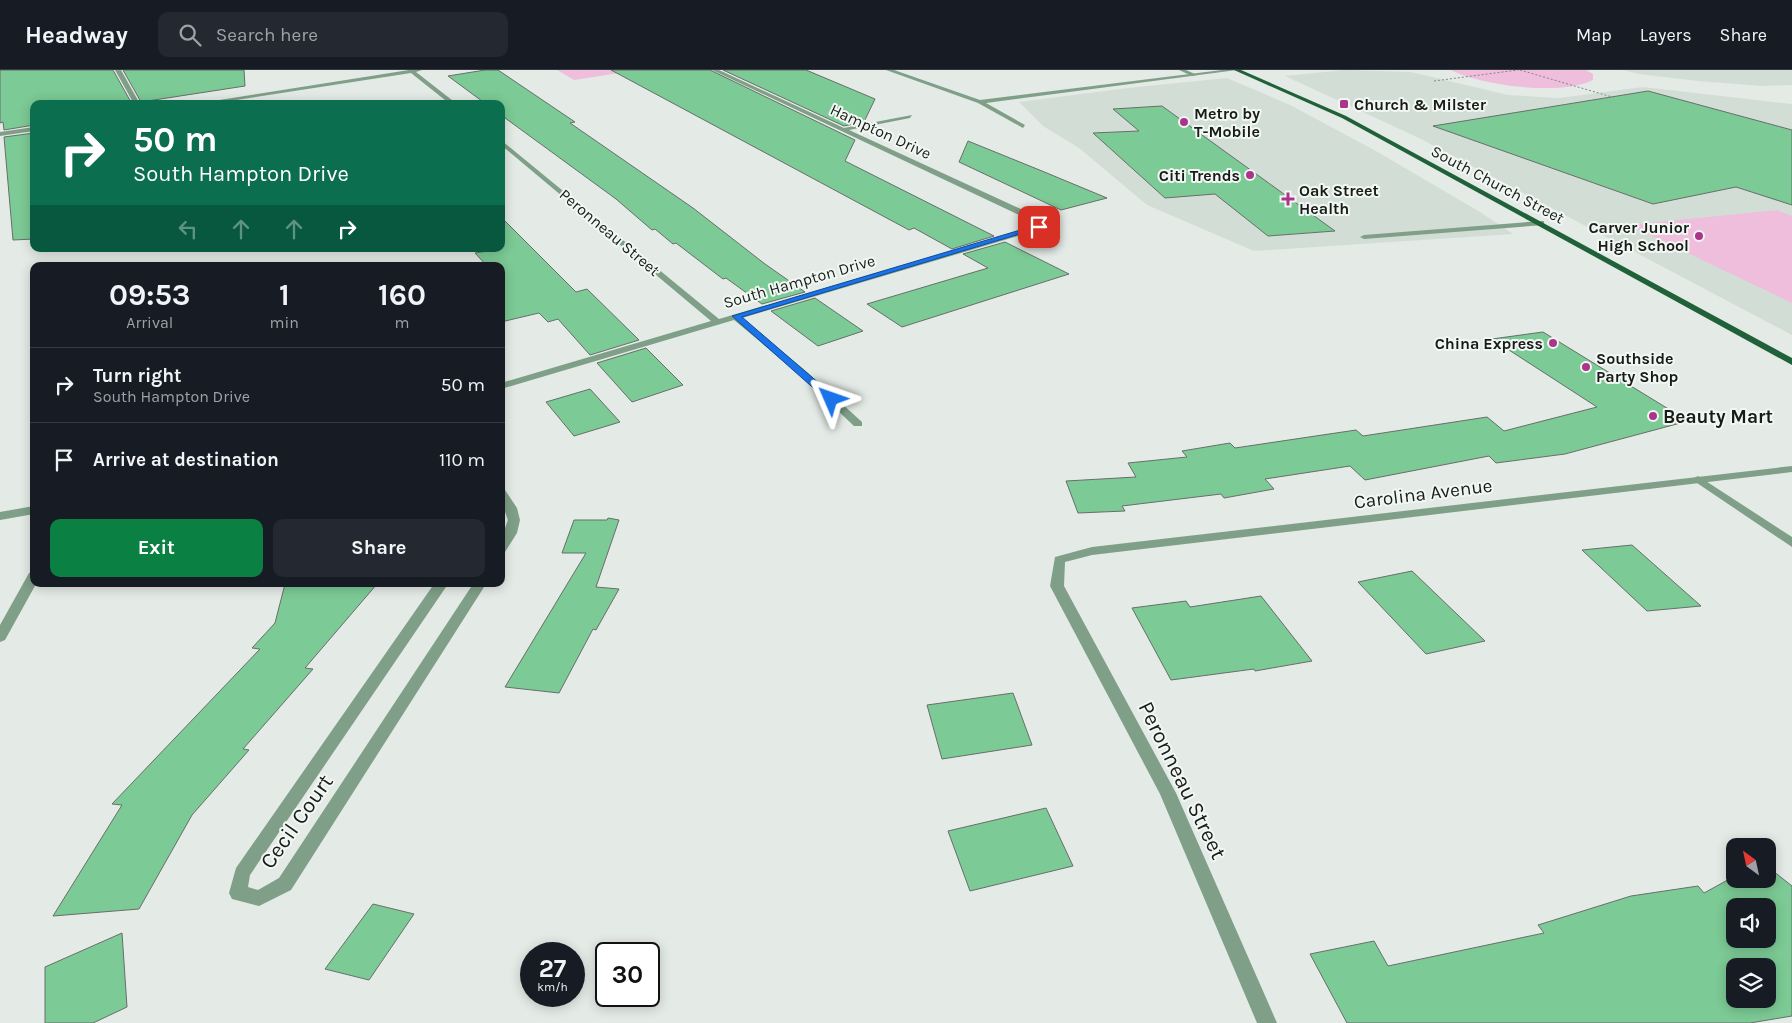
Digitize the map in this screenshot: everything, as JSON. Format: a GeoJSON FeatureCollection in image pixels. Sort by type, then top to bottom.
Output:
{"type":"FeatureCollection","features":[{"type":"Feature","properties":{"kind":"main road","name":"South Church Street"},"geometry":{"type":"LineString","coordinates":[[1237,70],[1344,117],[1542,223],[1792,362]]}},
{"type":"Feature","properties":{"kind":"street"},"geometry":{"type":"LineString","coordinates":[[118,70],[135,100]]}},
{"type":"Feature","properties":{"kind":"street"},"geometry":{"type":"LineString","coordinates":[[223,100],[419,70]]}},
{"type":"Feature","properties":{"kind":"street","name":"Hampton Drive"},"geometry":{"type":"LineString","coordinates":[[715,70],[1035,219]]}},
{"type":"Feature","properties":{"kind":"street"},"geometry":{"type":"LineString","coordinates":[[889,70],[980,102],[1023,126]]}},
{"type":"Feature","properties":{"kind":"street"},"geometry":{"type":"LineString","coordinates":[[1182,70],[1194,75]]}},
{"type":"Feature","properties":{"kind":"street"},"geometry":{"type":"LineString","coordinates":[[980,102],[1234,70]]}},
{"type":"Feature","properties":{"kind":"street"},"geometry":{"type":"LineString","coordinates":[[412,71],[449,100]]}},
{"type":"Feature","properties":{"kind":"street"},"geometry":{"type":"LineString","coordinates":[[846,130],[910,116]]}},
{"type":"Feature","properties":{"kind":"street"},"geometry":{"type":"LineString","coordinates":[[0,134],[30,130]]}},
{"type":"Feature","properties":{"kind":"street","name":"Peronneau Street"},"geometry":{"type":"LineString","coordinates":[[505,145],[718,322]]}},
{"type":"Feature","properties":{"kind":"street","name":"South Hampton Drive"},"geometry":{"type":"LineString","coordinates":[[505,385],[1033,230],[1039,227],[1040,223],[1035,219]]}},
{"type":"Feature","properties":{"kind":"street"},"geometry":{"type":"LineString","coordinates":[[1364,236],[1542,223]]}},
{"type":"Feature","properties":{"kind":"street"},"geometry":{"type":"LineString","coordinates":[[736,316],[804,374],[858,424]]}},
{"type":"Feature","properties":{"kind":"street","name":"Carolina Avenue"},"geometry":{"type":"LineString","coordinates":[[1058,560],[1092,551],[1792,468]]}},
{"type":"Feature","properties":{"kind":"street"},"geometry":{"type":"LineString","coordinates":[[1698,479],[1792,543]]}},
{"type":"Feature","properties":{"kind":"street"},"geometry":{"type":"LineString","coordinates":[[505,498],[514,513],[515,522],[513,532],[505,543]]}},
{"type":"Feature","properties":{"kind":"street"},"geometry":{"type":"LineString","coordinates":[[0,516],[30,511]]}},
{"type":"Feature","properties":{"kind":"street"},"geometry":{"type":"LineString","coordinates":[[505,523],[515,522]]}},
{"type":"Feature","properties":{"kind":"street","name":"Peronneau Street"},"geometry":{"type":"LineString","coordinates":[[1058,560],[1057,586],[1168,794],[1267,1023]]}},
{"type":"Feature","properties":{"kind":"street"},"geometry":{"type":"LineString","coordinates":[[0,637],[30,583]]}},
{"type":"Feature","properties":{"kind":"street","name":"Cecil Court"},"geometry":{"type":"LineString","coordinates":[[439,587],[242,873],[238,893],[259,898],[285,884],[477,587]]}},
{"type":"Feature","properties":{"kind":"path"},"geometry":{"type":"LineString","coordinates":[[1434,81],[1519,70],[1612,97]]}},
{"type":"Feature","properties":{"kind":"shaded area"},"geometry":{"type":"Polygon","coordinates":[[[557,70],[622,70],[626,72],[574,80],[557,70]]]}},
{"type":"Feature","properties":{"kind":"shaded area","name":"Carver Junior High School"},"geometry":{"type":"Polygon","coordinates":[[[1344,70],[1411,72],[1508,95],[1559,98],[1643,87],[1792,104],[1792,335],[1419,138],[1285,76],[1344,70]]]}},
{"type":"Feature","properties":{"kind":"shaded area"},"geometry":{"type":"Polygon","coordinates":[[[1451,70],[1586,70],[1593,74],[1593,80],[1579,85],[1562,87],[1522,87],[1482,81],[1451,70]]]}},
{"type":"Feature","properties":{"kind":"shaded area"},"geometry":{"type":"Polygon","coordinates":[[[1623,70],[1792,70],[1792,85],[1762,86],[1698,81],[1639,74],[1623,70]]]}},
{"type":"Feature","properties":{"kind":"shaded area"},"geometry":{"type":"Polygon","coordinates":[[[1227,78],[1290,105],[1376,151],[1480,212],[1513,234],[1254,251],[1147,205],[1079,148],[1043,126],[1019,102],[1227,78]]]}},
{"type":"Feature","properties":{"kind":"shaded area"},"geometry":{"type":"Polygon","coordinates":[[[1777,210],[1792,216],[1792,303],[1629,225],[1777,210]]]}},
{"type":"Feature","properties":{"kind":"building"},"geometry":{"type":"Polygon","coordinates":[[[0,70],[113,70],[130,100],[30,100],[30,126],[4,130],[3,122],[0,123],[0,70]]]}},
{"type":"Feature","properties":{"kind":"building"},"geometry":{"type":"Polygon","coordinates":[[[123,70],[244,70],[245,86],[154,100],[140,100],[123,70]]]}},
{"type":"Feature","properties":{"kind":"building"},"geometry":{"type":"Polygon","coordinates":[[[485,70],[498,70],[575,122],[570,123],[693,208],[765,264],[805,292],[762,304],[726,278],[723,279],[676,243],[673,244],[655,229],[652,230],[616,199],[505,118],[505,100],[481,100],[448,76],[485,70]]]}},
{"type":"Feature","properties":{"kind":"building"},"geometry":{"type":"Polygon","coordinates":[[[611,70],[710,70],[855,140],[845,161],[994,236],[952,249],[914,228],[909,230],[611,70]]]}},
{"type":"Feature","properties":{"kind":"building"},"geometry":{"type":"Polygon","coordinates":[[[723,70],[806,70],[875,99],[864,122],[844,126],[723,70]]]}},
{"type":"Feature","properties":{"kind":"building"},"geometry":{"type":"Polygon","coordinates":[[[1648,91],[1792,130],[1792,205],[1736,187],[1653,204],[1433,126],[1648,91]]]}},
{"type":"Feature","properties":{"kind":"building"},"geometry":{"type":"Polygon","coordinates":[[[1162,106],[1335,231],[1268,236],[1215,194],[1165,198],[1093,133],[1139,131],[1113,109],[1162,106]]]}},
{"type":"Feature","properties":{"kind":"building"},"geometry":{"type":"Polygon","coordinates":[[[30,134],[30,239],[13,240],[4,137],[30,134]]]}},
{"type":"Feature","properties":{"kind":"building"},"geometry":{"type":"Polygon","coordinates":[[[968,141],[1107,198],[1061,210],[959,162],[968,141]]]}},
{"type":"Feature","properties":{"kind":"building"},"geometry":{"type":"Polygon","coordinates":[[[505,221],[576,292],[587,289],[639,340],[590,355],[558,319],[548,322],[539,313],[505,321],[505,262],[483,262],[475,253],[505,252],[505,221]]]}},
{"type":"Feature","properties":{"kind":"building"},"geometry":{"type":"Polygon","coordinates":[[[1005,242],[1069,274],[902,327],[867,304],[988,268],[963,254],[1005,242]]]}},
{"type":"Feature","properties":{"kind":"building"},"geometry":{"type":"Polygon","coordinates":[[[815,298],[863,331],[818,346],[771,311],[815,298]]]}},
{"type":"Feature","properties":{"kind":"building"},"geometry":{"type":"Polygon","coordinates":[[[1543,332],[1688,421],[1565,454],[1496,463],[1489,456],[1365,480],[1350,466],[1265,479],[1274,489],[1224,498],[1221,494],[1122,506],[1125,511],[1078,513],[1066,481],[1136,477],[1128,463],[1187,457],[1182,451],[1230,443],[1235,448],[1356,430],[1363,436],[1487,417],[1504,431],[1597,407],[1492,339],[1543,332]]]}},
{"type":"Feature","properties":{"kind":"building"},"geometry":{"type":"Polygon","coordinates":[[[646,348],[683,385],[632,402],[597,363],[646,348]]]}},
{"type":"Feature","properties":{"kind":"building"},"geometry":{"type":"Polygon","coordinates":[[[590,389],[620,422],[574,436],[546,402],[590,389]]]}},
{"type":"Feature","properties":{"kind":"building"},"geometry":{"type":"Polygon","coordinates":[[[608,518],[619,520],[596,587],[619,589],[596,630],[593,629],[559,693],[505,687],[586,553],[562,553],[574,520],[607,520],[608,518]]]}},
{"type":"Feature","properties":{"kind":"building"},"geometry":{"type":"Polygon","coordinates":[[[1632,545],[1701,606],[1647,611],[1582,550],[1632,545]]]}},
{"type":"Feature","properties":{"kind":"building"},"geometry":{"type":"Polygon","coordinates":[[[1412,571],[1485,641],[1426,654],[1358,582],[1412,571]]]}},
{"type":"Feature","properties":{"kind":"building"},"geometry":{"type":"Polygon","coordinates":[[[284,587],[374,587],[305,668],[313,669],[243,749],[249,750],[192,815],[139,909],[53,916],[122,805],[112,804],[260,649],[252,648],[275,623],[284,587]]]}},
{"type":"Feature","properties":{"kind":"building"},"geometry":{"type":"Polygon","coordinates":[[[1261,596],[1312,661],[1255,671],[1254,669],[1171,680],[1132,608],[1186,601],[1190,607],[1261,596]]]}},
{"type":"Feature","properties":{"kind":"building"},"geometry":{"type":"Polygon","coordinates":[[[1013,693],[1032,745],[942,759],[927,705],[1013,693]]]}},
{"type":"Feature","properties":{"kind":"building"},"geometry":{"type":"Polygon","coordinates":[[[1046,808],[1073,866],[970,891],[948,831],[1046,808]]]}},
{"type":"Feature","properties":{"kind":"building"},"geometry":{"type":"Polygon","coordinates":[[[1776,873],[1792,886],[1792,1016],[1750,1023],[1347,1023],[1310,954],[1374,941],[1388,966],[1544,933],[1538,925],[1631,896],[1698,886],[1704,893],[1726,881],[1726,888],[1776,888],[1776,873]]]}},
{"type":"Feature","properties":{"kind":"building"},"geometry":{"type":"Polygon","coordinates":[[[373,904],[414,914],[369,980],[325,969],[373,904]]]}},
{"type":"Feature","properties":{"kind":"building"},"geometry":{"type":"Polygon","coordinates":[[[122,933],[127,1007],[93,1023],[45,1023],[45,967],[122,933]]]}},
{"type":"Feature","properties":{"kind":"place","name":"Church & Milster"},"geometry":{"type":"Point","coordinates":[1344,104]}},
{"type":"Feature","properties":{"kind":"place","name":"Metro by T-Mobile"},"geometry":{"type":"Point","coordinates":[1184,122]}},
{"type":"Feature","properties":{"kind":"place","name":"Citi Trends"},"geometry":{"type":"Point","coordinates":[1250,175]}},
{"type":"Feature","properties":{"kind":"place","name":"Oak Street Health"},"geometry":{"type":"Point","coordinates":[1288,199]}},
{"type":"Feature","properties":{"kind":"place","name":"Carver Junior High School"},"geometry":{"type":"Point","coordinates":[1699,236]}},
{"type":"Feature","properties":{"kind":"place","name":"China Express"},"geometry":{"type":"Point","coordinates":[1553,343]}},
{"type":"Feature","properties":{"kind":"place","name":"Southside Party Shop"},"geometry":{"type":"Point","coordinates":[1586,367]}},
{"type":"Feature","properties":{"kind":"place","name":"Beauty Mart"},"geometry":{"type":"Point","coordinates":[1653,416]}},
{"type":"Feature","properties":{"kind":"route"},"geometry":{"type":"LineString","coordinates":[[831,399],[736,316],[1039,227]]}}]}
